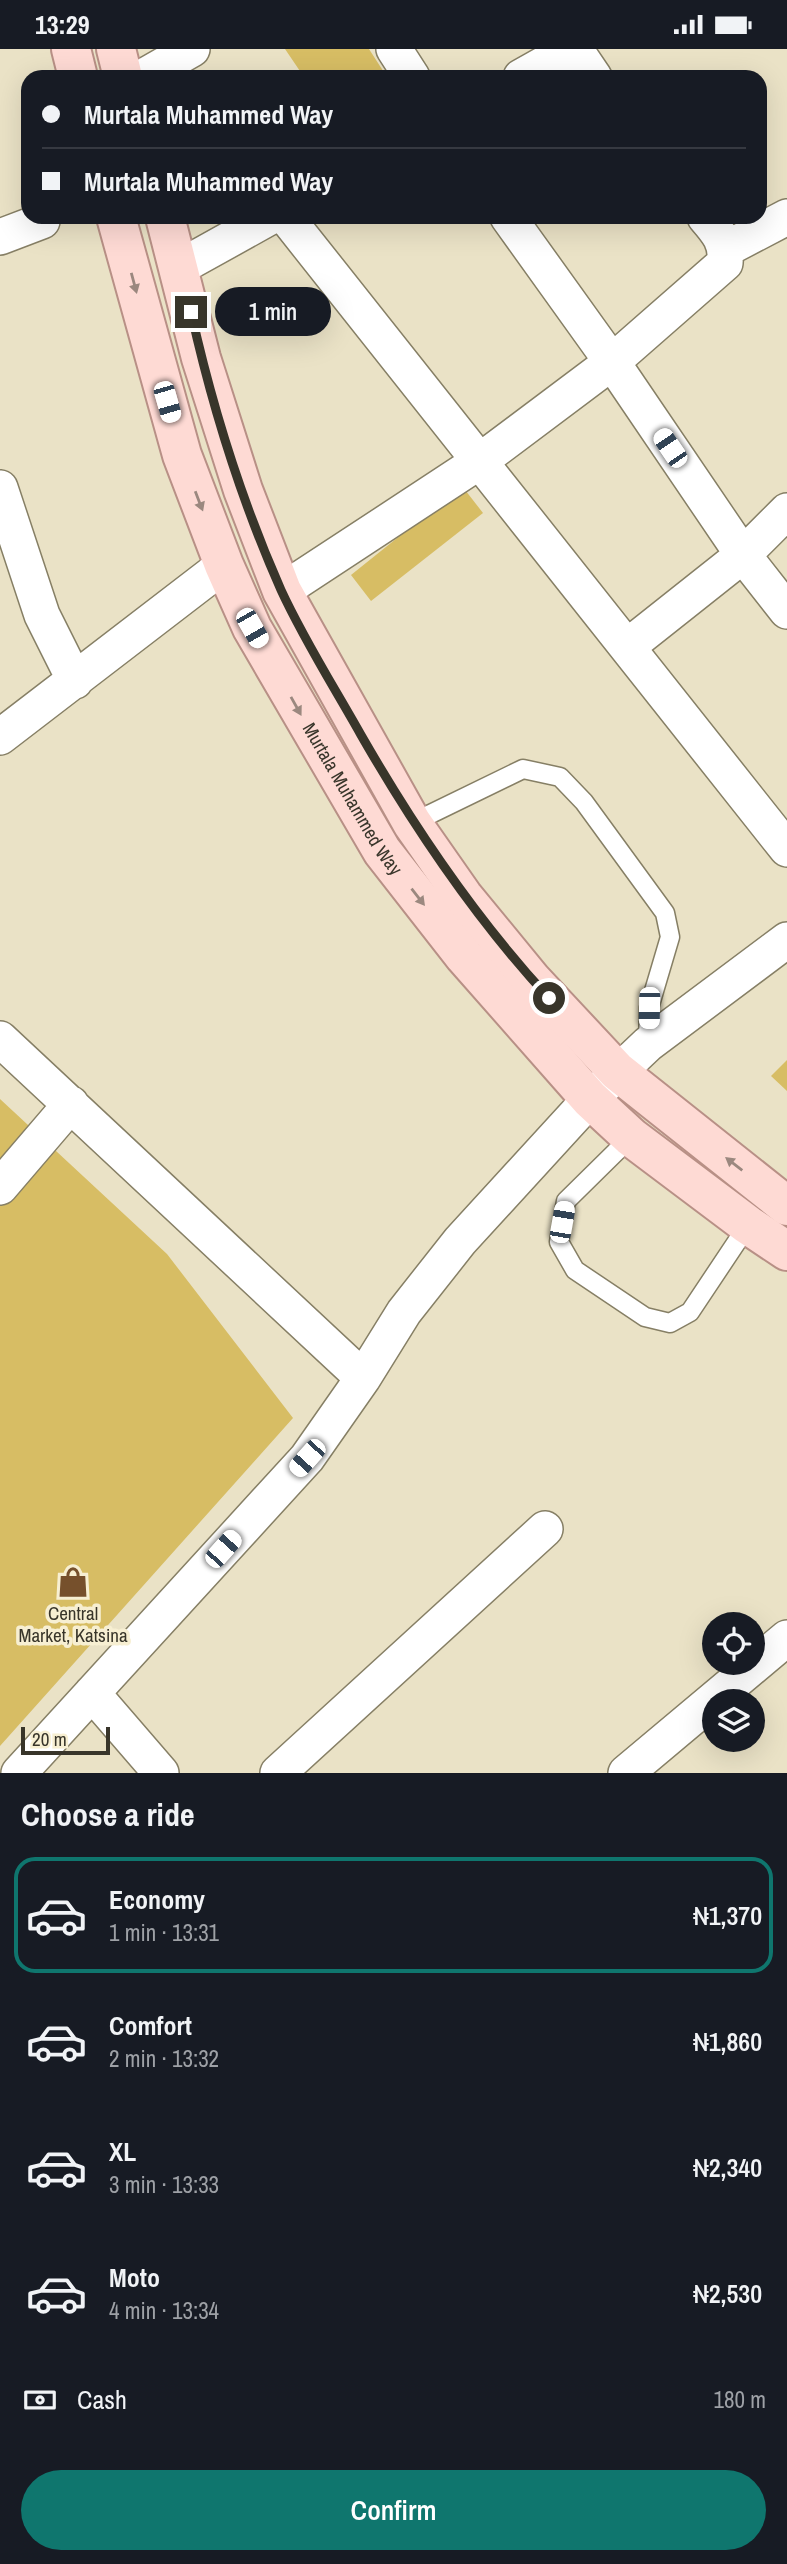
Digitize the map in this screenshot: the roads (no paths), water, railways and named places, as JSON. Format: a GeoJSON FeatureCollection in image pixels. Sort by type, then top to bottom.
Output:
{"type":"FeatureCollection","features":[{"type":"Feature","properties":{"kind":"main road"},"geometry":{"type":"LineString","coordinates":[[71,49],[76,70]]}},
{"type":"Feature","properties":{"kind":"main road"},"geometry":{"type":"LineString","coordinates":[[116,49],[121,70]]}},
{"type":"Feature","properties":{"kind":"main road","name":"Murtala Muhammed Way"},"geometry":{"type":"LineString","coordinates":[[118,224],[182,455],[224,565],[252,628],[382,851],[464,956],[590,1099],[631,1137],[787,1251]]}},
{"type":"Feature","properties":{"kind":"main road","name":"Murtala Muhammed Way"},"geometry":{"type":"LineString","coordinates":[[167,224],[205,371],[243,490],[282,591],[412,823],[463,896],[532,980],[617,1071],[787,1206]]}},
{"type":"Feature","properties":{"kind":"street"},"geometry":{"type":"LineString","coordinates":[[155,70],[191,49]]}},
{"type":"Feature","properties":{"kind":"street"},"geometry":{"type":"LineString","coordinates":[[394,49],[408,70]]}},
{"type":"Feature","properties":{"kind":"street"},"geometry":{"type":"LineString","coordinates":[[534,70],[573,49],[589,70]]}},
{"type":"Feature","properties":{"kind":"street"},"geometry":{"type":"LineString","coordinates":[[726,249],[787,217]]}},
{"type":"Feature","properties":{"kind":"street"},"geometry":{"type":"LineString","coordinates":[[0,237],[33,224]]}},
{"type":"Feature","properties":{"kind":"street"},"geometry":{"type":"LineString","coordinates":[[180,267],[257,224]]}},
{"type":"Feature","properties":{"kind":"street"},"geometry":{"type":"LineString","coordinates":[[292,224],[787,849]]}},
{"type":"Feature","properties":{"kind":"street"},"geometry":{"type":"LineString","coordinates":[[513,224],[612,362],[743,555],[787,611]]}},
{"type":"Feature","properties":{"kind":"street"},"geometry":{"type":"LineString","coordinates":[[282,591],[480,461],[612,362],[725,263],[726,249],[721,235],[711,224]]}},
{"type":"Feature","properties":{"kind":"street"},"geometry":{"type":"LineString","coordinates":[[0,488],[42,615],[75,681]]}},
{"type":"Feature","properties":{"kind":"street"},"geometry":{"type":"LineString","coordinates":[[627,647],[743,555],[787,511]]}},
{"type":"Feature","properties":{"kind":"street"},"geometry":{"type":"LineString","coordinates":[[0,737],[224,565]]}},
{"type":"Feature","properties":{"kind":"street"},"geometry":{"type":"LineString","coordinates":[[19,1773],[307,1458],[363,1378],[404,1312],[460,1241],[590,1099],[648,1044],[787,940]]}},
{"type":"Feature","properties":{"kind":"street"},"geometry":{"type":"LineString","coordinates":[[0,1039],[363,1378]]}},
{"type":"Feature","properties":{"kind":"street"},"geometry":{"type":"LineString","coordinates":[[4,1174],[71,1104]]}},
{"type":"Feature","properties":{"kind":"street"},"geometry":{"type":"LineString","coordinates":[[278,1773],[545,1529]]}},
{"type":"Feature","properties":{"kind":"street"},"geometry":{"type":"LineString","coordinates":[[626,1773],[787,1638]]}},
{"type":"Feature","properties":{"kind":"street"},"geometry":{"type":"LineString","coordinates":[[92,1693],[161,1773]]}},
{"type":"Feature","properties":{"kind":"lane"},"geometry":{"type":"LineString","coordinates":[[412,823],[523,769],[559,778],[584,802],[665,913],[670,937],[649,1008],[648,1044]]}},
{"type":"Feature","properties":{"kind":"lane"},"geometry":{"type":"LineString","coordinates":[[631,1137],[566,1201],[559,1242],[575,1270],[645,1317],[670,1323],[690,1312],[748,1225]]}},
{"type":"Feature","properties":{"kind":"place","name":"Central Market, Katsina"},"geometry":{"type":"Point","coordinates":[73,1582]}}]}
